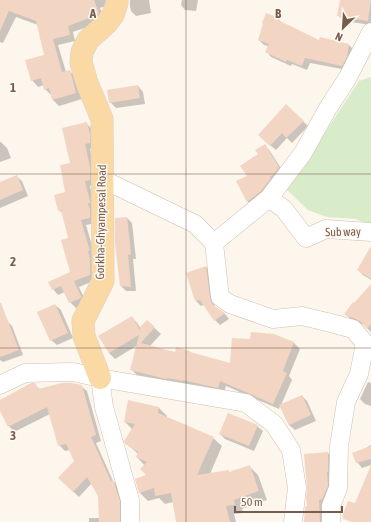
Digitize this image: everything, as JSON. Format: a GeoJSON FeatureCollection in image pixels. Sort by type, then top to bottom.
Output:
{"type":"FeatureCollection","features":[{"type":"Feature","properties":{"kind":"main road","name":"Gorkha-Ghyampesal Road"},"geometry":{"type":"LineString","coordinates":[[100,378],[84,336],[83,321],[103,280],[102,119],[87,83],[81,62],[82,52],[88,40],[106,24],[113,15],[117,0]]}},
{"type":"Feature","properties":{"kind":"street"},"geometry":{"type":"LineString","coordinates":[[214,243],[269,198],[303,153],[328,108],[347,79],[371,32]]}},
{"type":"Feature","properties":{"kind":"street"},"geometry":{"type":"LineString","coordinates":[[102,179],[195,224],[214,243],[220,297],[230,304],[273,319],[302,316],[353,329],[365,343],[359,374],[346,402],[339,446],[338,488],[331,506],[331,522]]}},
{"type":"Feature","properties":{"kind":"street","name":"Sub way"},"geometry":{"type":"LineString","coordinates":[[269,198],[284,208],[306,238],[326,230],[371,232]]}},
{"type":"Feature","properties":{"kind":"street"},"geometry":{"type":"LineString","coordinates":[[0,385],[25,373],[73,372],[246,403],[274,424],[291,450],[297,488],[293,522]]}},
{"type":"Feature","properties":{"kind":"street","name":"Gorkha-Ghyampesal Road"},"geometry":{"type":"LineString","coordinates":[[100,378],[104,407],[130,500],[130,522]]}},
{"type":"Feature","properties":{"kind":"green space"},"geometry":{"type":"Polygon","coordinates":[[[371,77],[371,226],[356,219],[327,217],[308,210],[284,187],[320,140],[359,81],[371,77]]]}},
{"type":"Feature","properties":{"kind":"building"},"geometry":{"type":"Polygon","coordinates":[[[0,0],[94,0],[99,13],[97,15],[68,26],[70,35],[53,39],[62,72],[70,70],[76,93],[52,100],[49,88],[44,90],[41,78],[31,81],[25,60],[44,55],[36,21],[9,11],[0,31],[0,0]]]}},
{"type":"Feature","properties":{"kind":"building"},"geometry":{"type":"Polygon","coordinates":[[[340,0],[371,0],[368,21],[337,16],[340,0]]]}},
{"type":"Feature","properties":{"kind":"building"},"geometry":{"type":"Polygon","coordinates":[[[266,13],[277,17],[276,19],[319,40],[320,37],[349,44],[347,57],[342,66],[305,58],[302,66],[287,60],[286,62],[265,52],[269,44],[258,40],[266,13]]]}},
{"type":"Feature","properties":{"kind":"building"},"geometry":{"type":"Polygon","coordinates":[[[138,85],[140,98],[109,103],[107,90],[138,85]]]}},
{"type":"Feature","properties":{"kind":"building"},"geometry":{"type":"Polygon","coordinates":[[[286,104],[304,121],[286,138],[282,133],[270,146],[258,135],[286,104]]]}},
{"type":"Feature","properties":{"kind":"building"},"geometry":{"type":"Polygon","coordinates":[[[87,122],[90,134],[90,143],[85,144],[90,167],[90,180],[85,181],[90,201],[90,203],[88,203],[90,218],[81,220],[90,251],[88,251],[90,258],[90,275],[74,281],[81,298],[69,303],[61,286],[52,290],[48,282],[70,272],[61,240],[68,238],[61,210],[58,211],[54,195],[65,192],[60,165],[70,163],[62,128],[87,122]]]}},
{"type":"Feature","properties":{"kind":"building"},"geometry":{"type":"Polygon","coordinates":[[[265,144],[279,167],[261,191],[247,202],[236,181],[247,176],[240,166],[258,154],[255,150],[265,144]]]}},
{"type":"Feature","properties":{"kind":"building"},"geometry":{"type":"Polygon","coordinates":[[[17,175],[23,190],[0,200],[0,182],[17,175]]]}},
{"type":"Feature","properties":{"kind":"building"},"geometry":{"type":"Polygon","coordinates":[[[127,217],[131,254],[128,255],[131,287],[120,286],[115,243],[115,218],[127,217]]]}},
{"type":"Feature","properties":{"kind":"building"},"geometry":{"type":"Polygon","coordinates":[[[371,246],[371,279],[357,270],[371,246]]]}},
{"type":"Feature","properties":{"kind":"building"},"geometry":{"type":"Polygon","coordinates":[[[206,266],[211,302],[214,306],[225,313],[214,321],[200,300],[195,301],[186,273],[206,266]]]}},
{"type":"Feature","properties":{"kind":"building"},"geometry":{"type":"Polygon","coordinates":[[[371,284],[371,324],[367,329],[361,322],[344,314],[353,302],[354,303],[371,284]]]}},
{"type":"Feature","properties":{"kind":"building"},"geometry":{"type":"Polygon","coordinates":[[[0,303],[19,350],[0,357],[0,303]]]}},
{"type":"Feature","properties":{"kind":"building"},"geometry":{"type":"Polygon","coordinates":[[[55,304],[68,333],[50,341],[37,312],[55,304]]]}},
{"type":"Feature","properties":{"kind":"building"},"geometry":{"type":"Polygon","coordinates":[[[132,316],[140,330],[141,326],[147,320],[155,327],[141,343],[175,352],[176,347],[230,363],[232,338],[250,339],[251,332],[274,334],[294,342],[283,371],[287,373],[273,404],[220,381],[218,388],[183,380],[166,379],[130,370],[139,335],[109,353],[98,336],[132,316]]]}},
{"type":"Feature","properties":{"kind":"building"},"geometry":{"type":"Polygon","coordinates":[[[31,383],[35,383],[38,389],[62,383],[82,385],[96,435],[91,437],[111,481],[113,480],[120,501],[120,522],[99,522],[98,496],[87,477],[73,492],[58,478],[74,461],[66,444],[58,446],[47,407],[8,427],[0,411],[0,400],[31,383]]]}},
{"type":"Feature","properties":{"kind":"building"},"geometry":{"type":"Polygon","coordinates":[[[302,395],[311,415],[289,425],[279,405],[302,395]]]}},
{"type":"Feature","properties":{"kind":"building"},"geometry":{"type":"Polygon","coordinates":[[[128,400],[159,407],[158,413],[214,437],[197,475],[229,470],[229,472],[250,465],[259,491],[234,500],[235,505],[226,506],[230,522],[176,522],[171,493],[155,496],[154,488],[139,493],[135,479],[146,475],[140,469],[147,462],[136,457],[138,452],[125,444],[124,441],[135,424],[124,422],[128,400]]]}},
{"type":"Feature","properties":{"kind":"building"},"geometry":{"type":"Polygon","coordinates":[[[228,413],[258,425],[249,446],[219,434],[228,413]]]}},
{"type":"Feature","properties":{"kind":"building"},"geometry":{"type":"Polygon","coordinates":[[[371,446],[371,459],[356,463],[352,453],[371,446]]]}},
{"type":"Feature","properties":{"kind":"building"},"geometry":{"type":"Polygon","coordinates":[[[328,452],[328,486],[322,499],[319,500],[320,522],[304,522],[305,507],[307,506],[307,489],[304,454],[328,452]]]}},
{"type":"Feature","properties":{"kind":"building"},"geometry":{"type":"Polygon","coordinates":[[[371,465],[371,522],[352,522],[343,519],[343,514],[348,501],[355,503],[371,465]]]}}]}
